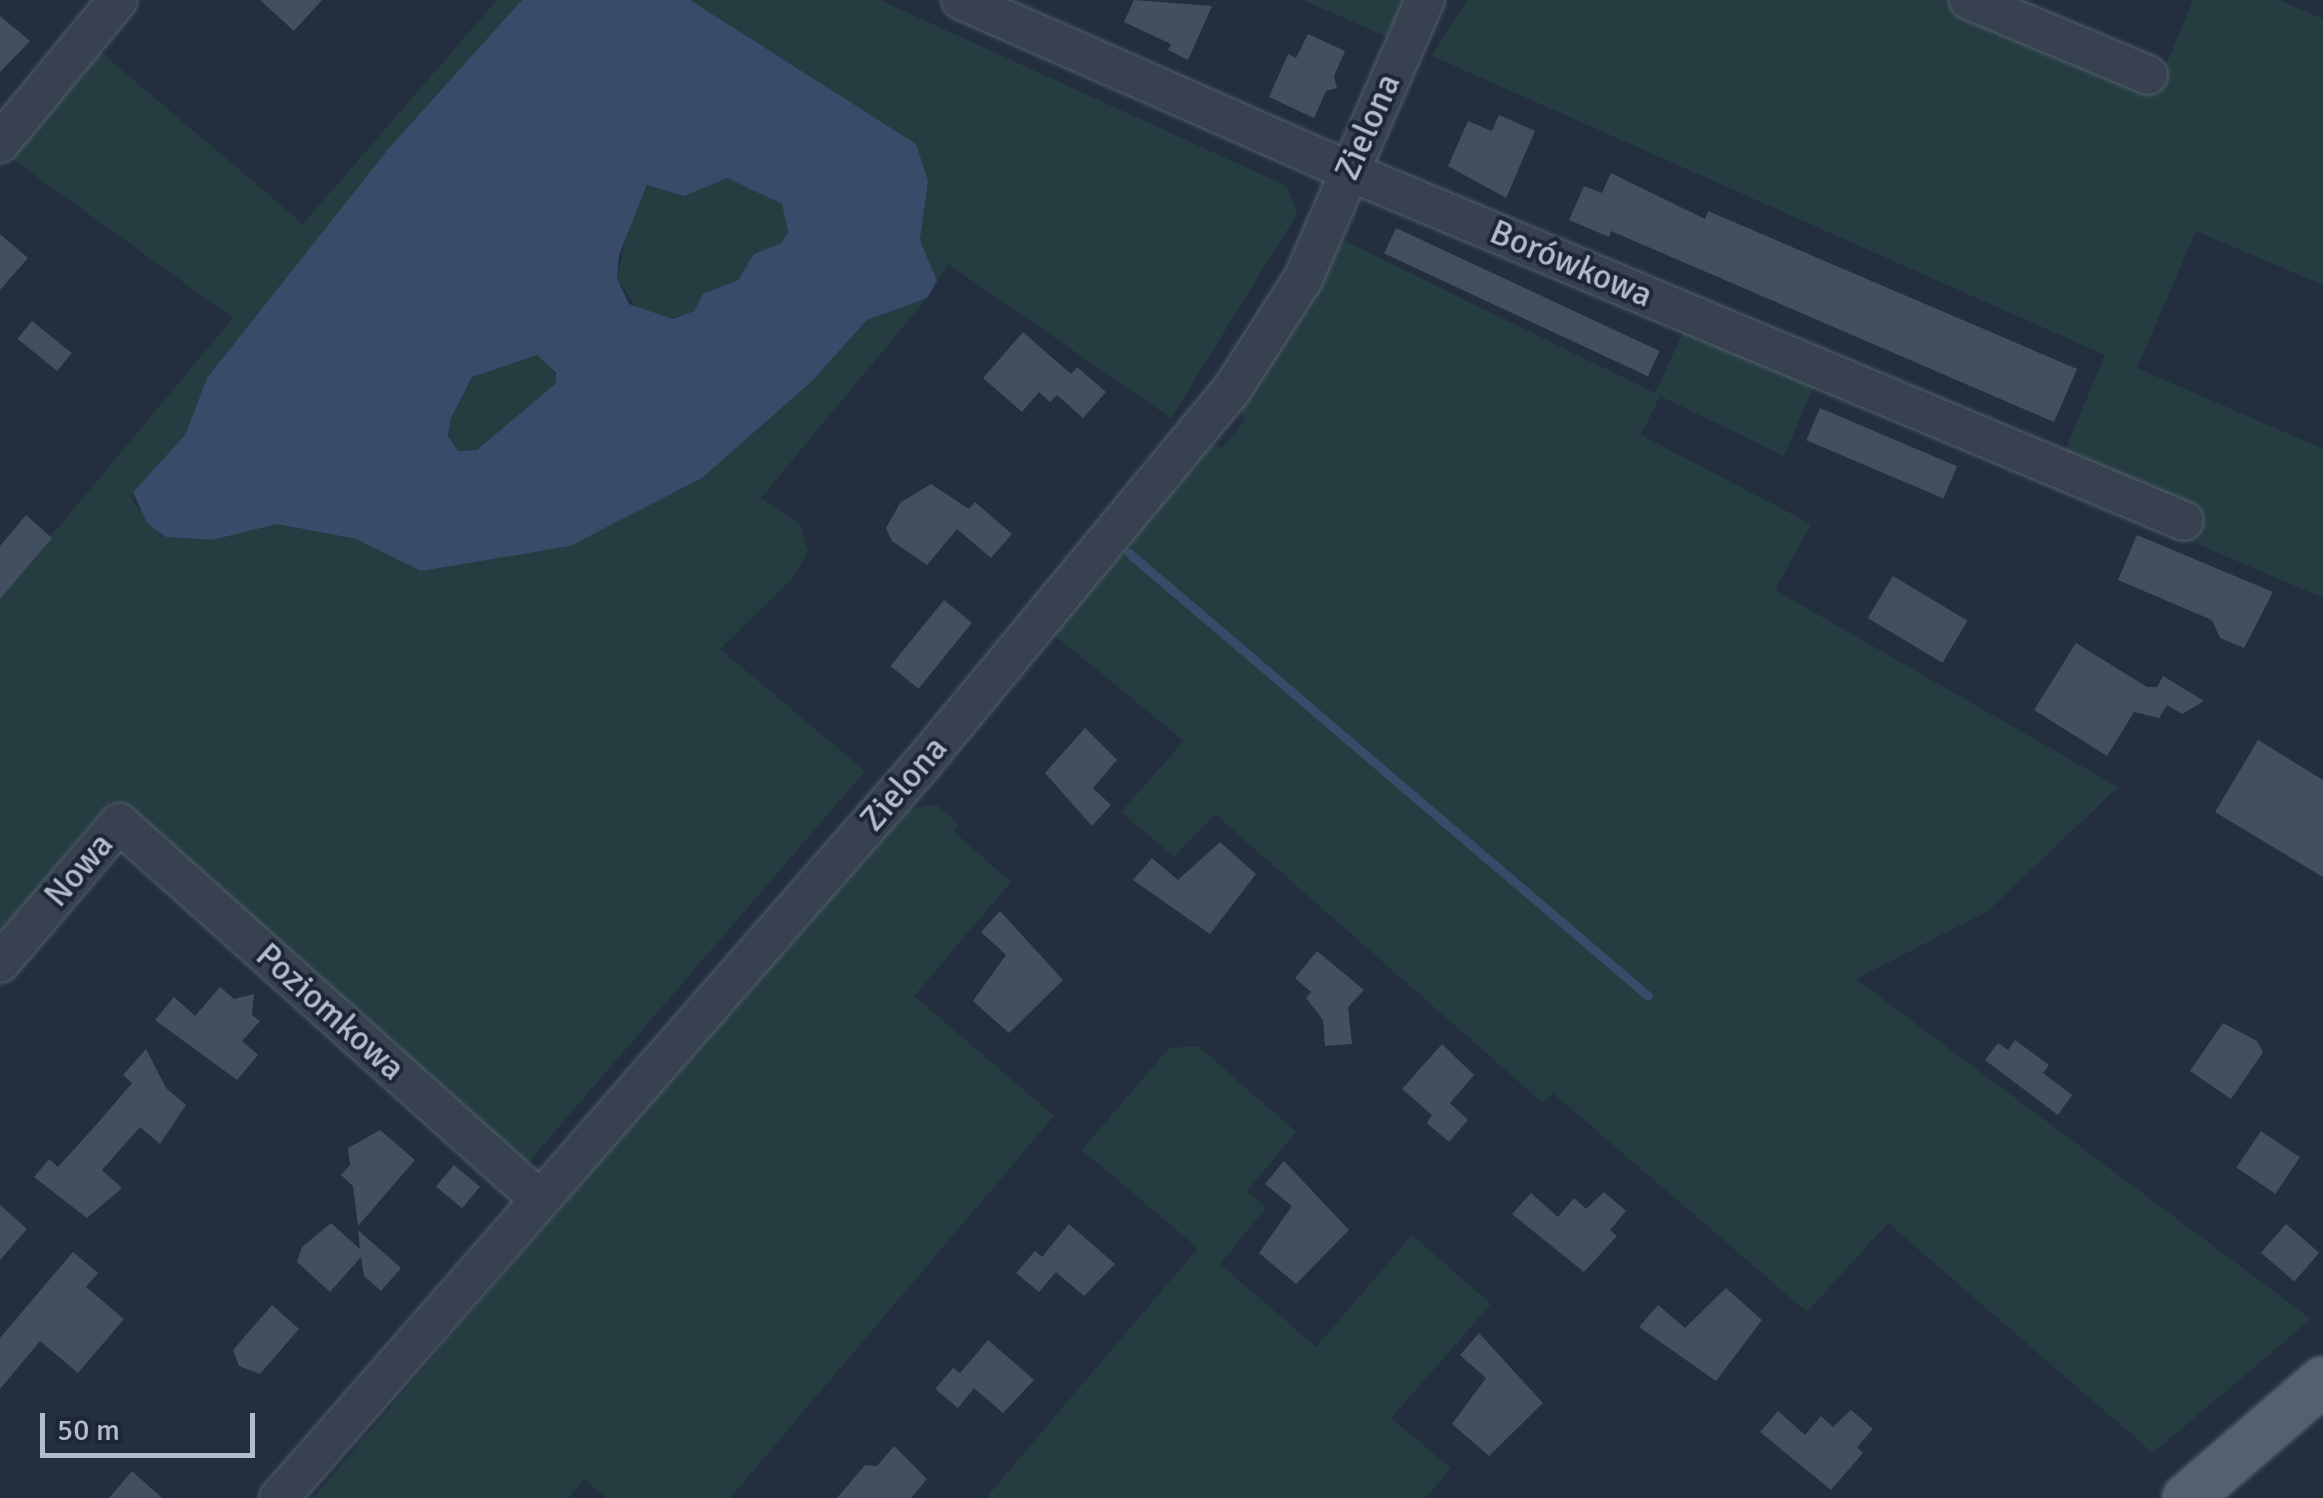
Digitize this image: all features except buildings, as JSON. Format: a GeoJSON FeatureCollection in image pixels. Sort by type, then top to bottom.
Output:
{"type":"FeatureCollection","features":[{"type":"Feature","properties":{"kind":"main road"},"geometry":{"type":"LineString","coordinates":[[2187,1498],[2323,1381]]}},
{"type":"Feature","properties":{"kind":"street","name":"Borówkowa"},"geometry":{"type":"LineString","coordinates":[[961,0],[1348,171],[2184,521]]}},
{"type":"Feature","properties":{"kind":"street","name":"Zielona"},"geometry":{"type":"LineString","coordinates":[[279,1498],[922,764],[1231,391],[1303,278],[1426,0]]}},
{"type":"Feature","properties":{"kind":"street"},"geometry":{"type":"LineString","coordinates":[[1970,0],[2148,75]]}},
{"type":"Feature","properties":{"kind":"street"},"geometry":{"type":"LineString","coordinates":[[0,142],[99,7]]}},
{"type":"Feature","properties":{"kind":"street","name":"Poziomkowa"},"geometry":{"type":"LineString","coordinates":[[120,824],[540,1200]]}},
{"type":"Feature","properties":{"kind":"street","name":"Nowa"},"geometry":{"type":"LineString","coordinates":[[0,963],[120,824]]}},
{"type":"Feature","properties":{"kind":"green space"},"geometry":{"type":"Polygon","coordinates":[[[497,0],[522,0],[389,148],[207,378],[185,435],[133,492],[133,502],[166,537],[212,540],[277,524],[356,539],[421,571],[477,560],[765,417],[812,381],[867,320],[927,298],[761,498],[800,525],[808,551],[793,577],[720,649],[865,771],[527,1164],[111,801],[0,932],[0,597],[233,318],[11,158],[96,48],[303,224],[497,0]]]}},
{"type":"Feature","properties":{"kind":"green space"},"geometry":{"type":"Polygon","coordinates":[[[690,0],[880,0],[1287,186],[1297,214],[1171,418],[948,264],[937,281],[920,240],[928,181],[690,0]]]}},
{"type":"Feature","properties":{"kind":"green space"},"geometry":{"type":"Polygon","coordinates":[[[1303,0],[1407,0],[1385,36],[1303,0]]]}},
{"type":"Feature","properties":{"kind":"green space"},"geometry":{"type":"Polygon","coordinates":[[[1467,0],[1946,0],[2156,89],[2193,0],[2279,0],[2323,19],[2323,285],[2196,231],[2137,368],[2323,449],[2323,598],[2186,539],[2062,458],[2105,355],[1432,56],[1467,0]]]}},
{"type":"Feature","properties":{"kind":"green space"},"geometry":{"type":"Polygon","coordinates":[[[727,177],[782,204],[788,232],[781,243],[754,254],[744,274],[694,311],[673,319],[638,311],[617,278],[631,217],[648,185],[684,196],[727,177]]]}},
{"type":"Feature","properties":{"kind":"green space"},"geometry":{"type":"Polygon","coordinates":[[[1343,240],[1655,393],[1686,326],[1816,381],[1784,456],[1660,396],[1641,435],[1811,524],[1775,590],[2118,787],[1988,911],[1856,979],[2311,1319],[2153,1453],[1888,1223],[1807,1312],[1553,1093],[1543,1103],[1215,814],[1174,857],[1121,812],[1184,741],[1052,633],[1209,446],[1223,447],[1245,420],[1238,405],[1343,240]]]}},
{"type":"Feature","properties":{"kind":"green space"},"geometry":{"type":"Polygon","coordinates":[[[537,354],[559,378],[556,384],[477,450],[457,451],[448,436],[451,418],[472,377],[537,354]]]}},
{"type":"Feature","properties":{"kind":"green space"},"geometry":{"type":"Polygon","coordinates":[[[936,805],[959,824],[954,832],[1011,882],[914,996],[1054,1116],[730,1498],[606,1498],[584,1479],[568,1498],[313,1498],[897,811],[936,805]]]}},
{"type":"Feature","properties":{"kind":"green space"},"geometry":{"type":"Polygon","coordinates":[[[1198,1046],[1296,1132],[1247,1191],[1266,1208],[1220,1264],[1316,1347],[1412,1235],[1491,1304],[1391,1418],[1451,1468],[1425,1498],[986,1498],[1198,1248],[1082,1150],[1169,1048],[1198,1046]]]}},
{"type":"Feature","properties":{"kind":"water"},"geometry":{"type":"Polygon","coordinates":[[[522,0],[690,0],[916,144],[928,181],[920,240],[937,281],[927,298],[867,320],[812,381],[702,478],[570,546],[421,571],[356,539],[277,524],[212,540],[166,537],[147,523],[133,492],[185,435],[207,378],[389,148],[522,0]],[[727,178],[684,196],[647,185],[619,255],[617,278],[629,304],[673,319],[694,311],[703,294],[738,280],[754,254],[781,243],[788,232],[782,204],[727,178]],[[537,355],[472,377],[451,418],[448,436],[458,451],[477,450],[556,383],[556,373],[537,355]]]}},
{"type":"Feature","properties":{"kind":"waterway"},"geometry":{"type":"LineString","coordinates":[[1129,553],[1648,996]]}}]}
